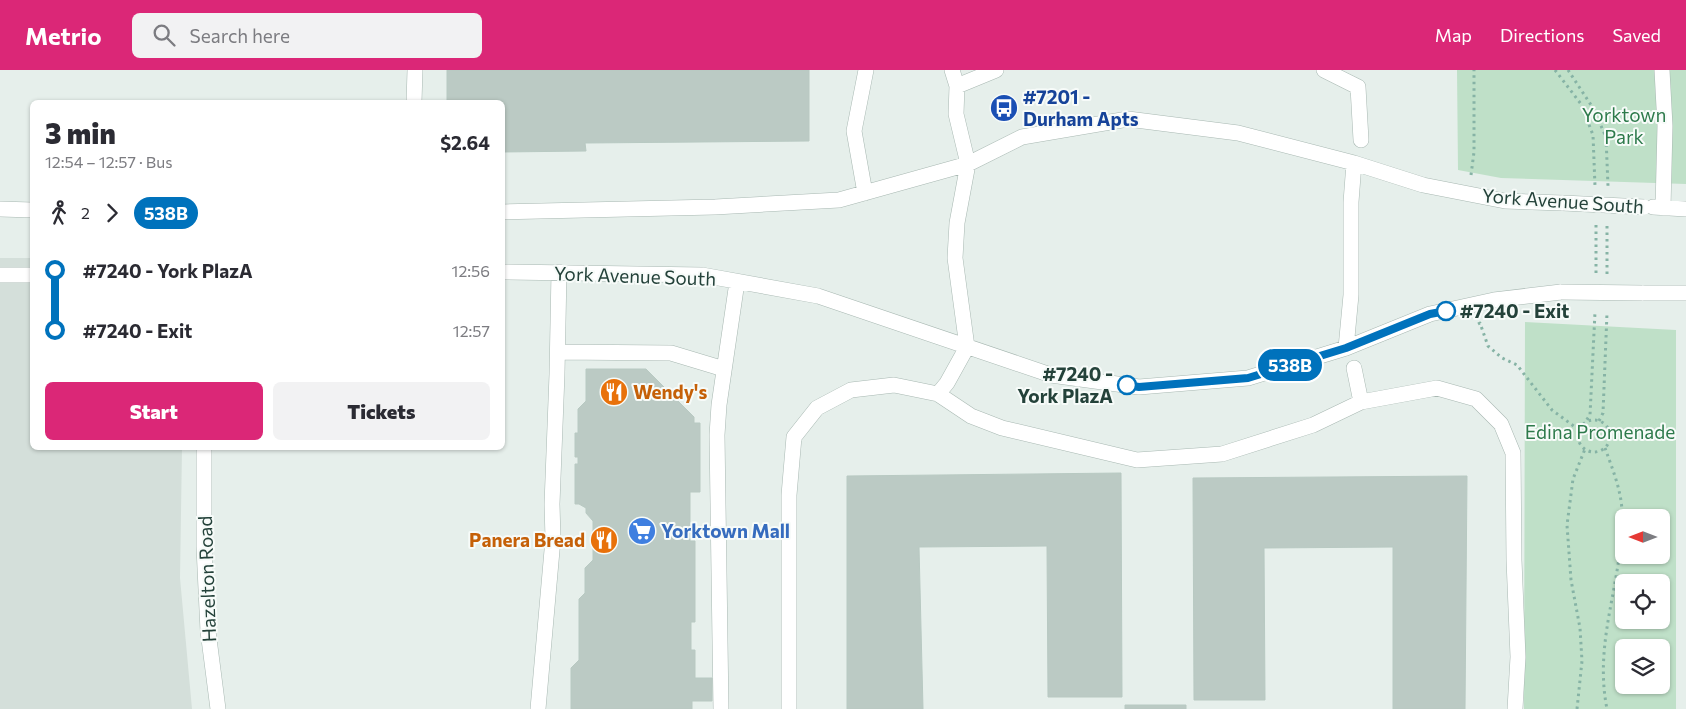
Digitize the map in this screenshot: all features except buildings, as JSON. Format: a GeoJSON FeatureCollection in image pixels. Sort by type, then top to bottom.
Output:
{"type":"FeatureCollection","features":[{"type":"Feature","properties":{"kind":"street"},"geometry":{"type":"LineString","coordinates":[[414,100],[415,70]]}},
{"type":"Feature","properties":{"kind":"street"},"geometry":{"type":"LineString","coordinates":[[865,193],[854,131],[866,70]]}},
{"type":"Feature","properties":{"kind":"street"},"geometry":{"type":"LineString","coordinates":[[938,394],[947,383],[967,347],[955,258],[957,223],[968,164],[956,114],[958,86],[952,70]]}},
{"type":"Feature","properties":{"kind":"street"},"geometry":{"type":"LineString","coordinates":[[958,86],[996,70]]}},
{"type":"Feature","properties":{"kind":"street"},"geometry":{"type":"LineString","coordinates":[[1324,70],[1358,87],[1361,140]]}},
{"type":"Feature","properties":{"kind":"street"},"geometry":{"type":"LineString","coordinates":[[1662,70],[1664,126],[1663,208]]}},
{"type":"Feature","properties":{"kind":"street","name":"York Avenue South"},"geometry":{"type":"LineString","coordinates":[[505,212],[715,207],[839,200],[968,164],[1022,137],[1128,119],[1238,133],[1354,163],[1423,185],[1505,200],[1686,209]]}},
{"type":"Feature","properties":{"kind":"street"},"geometry":{"type":"LineString","coordinates":[[1346,348],[1351,295],[1351,202],[1354,163]]}},
{"type":"Feature","properties":{"kind":"street"},"geometry":{"type":"LineString","coordinates":[[0,209],[30,210]]}},
{"type":"Feature","properties":{"kind":"street","name":"York Avenue South"},"geometry":{"type":"LineString","coordinates":[[505,272],[702,275],[818,296],[1051,375],[1139,387],[1248,378],[1346,348],[1430,314],[1494,300],[1561,292],[1686,293]]}},
{"type":"Feature","properties":{"kind":"street"},"geometry":{"type":"LineString","coordinates":[[538,709],[554,539],[552,504],[559,272]]}},
{"type":"Feature","properties":{"kind":"street"},"geometry":{"type":"LineString","coordinates":[[0,275],[30,275]]}},
{"type":"Feature","properties":{"kind":"street"},"geometry":{"type":"LineString","coordinates":[[721,709],[718,435],[724,369],[737,282]]}},
{"type":"Feature","properties":{"kind":"street"},"geometry":{"type":"LineString","coordinates":[[558,352],[671,354],[724,369]]}},
{"type":"Feature","properties":{"kind":"street"},"geometry":{"type":"LineString","coordinates":[[1354,368],[1361,402]]}},
{"type":"Feature","properties":{"kind":"street"},"geometry":{"type":"LineString","coordinates":[[789,709],[789,495],[794,438],[817,408],[851,390],[894,385],[938,394],[971,416],[1002,428],[1137,460],[1222,454],[1313,425],[1361,402],[1437,388],[1476,399],[1500,424],[1513,453],[1514,560],[1518,657],[1515,709]]}},
{"type":"Feature","properties":{"kind":"street","name":"Hazelton Road"},"geometry":{"type":"LineString","coordinates":[[204,450],[204,547],[208,631],[218,709]]}},
{"type":"Feature","properties":{"kind":"path"},"geometry":{"type":"LineString","coordinates":[[1471,176],[1474,152],[1474,70]]}},
{"type":"Feature","properties":{"kind":"path"},"geometry":{"type":"LineString","coordinates":[[1555,70],[1581,104],[1592,135],[1595,190]]}},
{"type":"Feature","properties":{"kind":"path"},"geometry":{"type":"LineString","coordinates":[[1568,70],[1592,108],[1606,137],[1608,187]]}},
{"type":"Feature","properties":{"kind":"path"},"geometry":{"type":"LineString","coordinates":[[1607,216],[1607,275]]}},
{"type":"Feature","properties":{"kind":"path"},"geometry":{"type":"LineString","coordinates":[[1596,218],[1596,274]]}},
{"type":"Feature","properties":{"kind":"path"},"geometry":{"type":"LineString","coordinates":[[1600,421],[1603,413],[1607,304]]}},
{"type":"Feature","properties":{"kind":"path"},"geometry":{"type":"LineString","coordinates":[[1583,425],[1591,421],[1600,421],[1608,428],[1610,433],[1608,444],[1605,448],[1595,452],[1585,449],[1579,440],[1580,430],[1583,425],[1590,415],[1595,310]]}},
{"type":"Feature","properties":{"kind":"path"},"geometry":{"type":"LineString","coordinates":[[1470,326],[1480,324],[1488,346],[1502,358],[1517,365],[1552,410],[1580,430]]}},
{"type":"Feature","properties":{"kind":"path"},"geometry":{"type":"LineString","coordinates":[[1605,448],[1616,479],[1622,509],[1622,547],[1606,624],[1603,658],[1607,709]]}},
{"type":"Feature","properties":{"kind":"path"},"geometry":{"type":"LineString","coordinates":[[1577,709],[1582,661],[1580,628],[1571,580],[1567,525],[1573,479],[1585,449]]}},
{"type":"Feature","properties":{"kind":"shaded area"},"geometry":{"type":"Polygon","coordinates":[[[0,258],[30,258],[30,450],[182,450],[180,578],[192,709],[0,709],[0,258]]]}},
{"type":"Feature","properties":{"kind":"green space","name":"Yorktown Park"},"geometry":{"type":"Polygon","coordinates":[[[1457,70],[1686,70],[1686,184],[1501,178],[1458,170],[1457,70]]]}},
{"type":"Feature","properties":{"kind":"green space","name":"Edina Promenade"},"geometry":{"type":"Polygon","coordinates":[[[1525,322],[1676,330],[1676,709],[1524,709],[1525,322]]]}},
{"type":"Feature","properties":{"kind":"bus line","name":"538B"},"geometry":{"type":"LineString","coordinates":[[1127,385],[1139,387],[1248,378],[1346,348],[1430,314],[1446,311]]}},
{"type":"Feature","properties":{"kind":"place","name":"#7201 - Durham Apts"},"geometry":{"type":"Point","coordinates":[1004,108]}},
{"type":"Feature","properties":{"kind":"place","name":"#7240 - Exit"},"geometry":{"type":"Point","coordinates":[1446,311]}},
{"type":"Feature","properties":{"kind":"place","name":"#7240 - York PlazA"},"geometry":{"type":"Point","coordinates":[1127,385]}},
{"type":"Feature","properties":{"kind":"place","name":"Wendy's"},"geometry":{"type":"Point","coordinates":[614,392]}},
{"type":"Feature","properties":{"kind":"place","name":"Yorktown Mall"},"geometry":{"type":"Point","coordinates":[642,531]}},
{"type":"Feature","properties":{"kind":"place","name":"Panera Bread"},"geometry":{"type":"Point","coordinates":[604,540]}}]}
